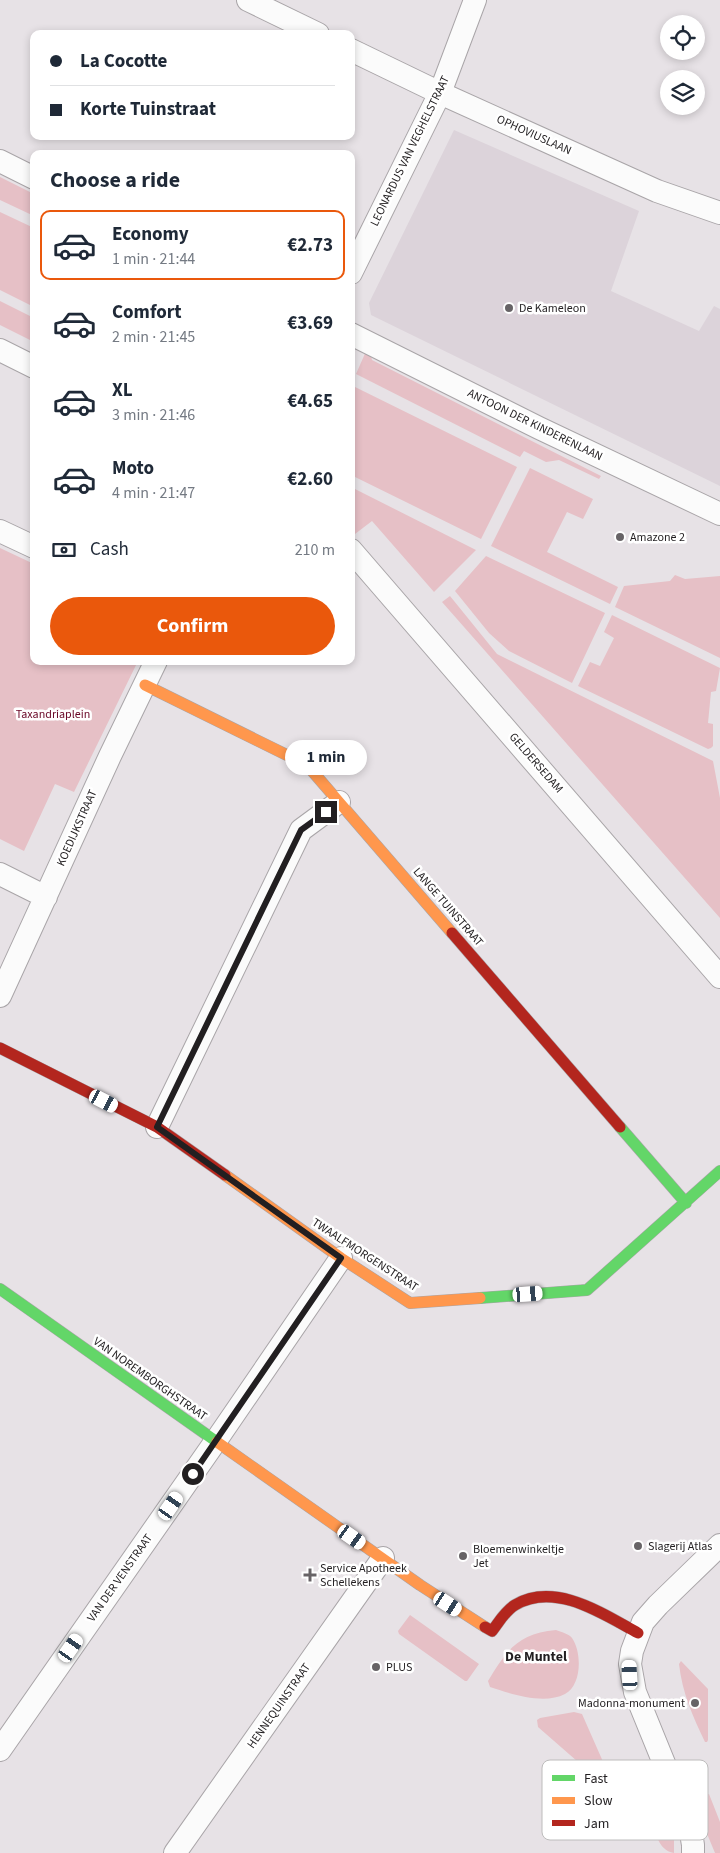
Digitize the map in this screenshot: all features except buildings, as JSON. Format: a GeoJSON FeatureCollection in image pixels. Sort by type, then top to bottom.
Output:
{"type":"FeatureCollection","features":[{"type":"Feature","properties":{"kind":"street"},"geometry":{"type":"LineString","coordinates":[[248,0],[310,30]]}},
{"type":"Feature","properties":{"kind":"street","name":"LEONARDUS VAN VEGHELSTRAAT"},"geometry":{"type":"LineString","coordinates":[[355,265],[440,93],[475,0]]}},
{"type":"Feature","properties":{"kind":"street","name":"OPHOVIUSLAAN"},"geometry":{"type":"LineString","coordinates":[[355,52],[440,93],[657,191],[720,213]]}},
{"type":"Feature","properties":{"kind":"street"},"geometry":{"type":"LineString","coordinates":[[0,161],[30,176]]}},
{"type":"Feature","properties":{"kind":"street","name":"ANTOON DER KINDERENLAAN"},"geometry":{"type":"LineString","coordinates":[[355,336],[539,428],[720,514]]}},
{"type":"Feature","properties":{"kind":"street"},"geometry":{"type":"LineString","coordinates":[[0,350],[30,364]]}},
{"type":"Feature","properties":{"kind":"street"},"geometry":{"type":"LineString","coordinates":[[0,531],[30,545]]}},
{"type":"Feature","properties":{"kind":"street","name":"GELDERSEDAM"},"geometry":{"type":"LineString","coordinates":[[355,555],[720,977]]}},
{"type":"Feature","properties":{"kind":"street","name":"KOEDIJKSTRAAT"},"geometry":{"type":"LineString","coordinates":[[0,996],[110,756],[154,665]]}},
{"type":"Feature","properties":{"kind":"street","name":"LANGE TUINSTRAAT"},"geometry":{"type":"LineString","coordinates":[[145,685],[307,765],[686,1203]]}},
{"type":"Feature","properties":{"kind":"street"},"geometry":{"type":"LineString","coordinates":[[157,1127],[301,830],[339,802]]}},
{"type":"Feature","properties":{"kind":"street"},"geometry":{"type":"LineString","coordinates":[[0,874],[46,897]]}},
{"type":"Feature","properties":{"kind":"street","name":"TWAALFMORGENSTRAAT"},"geometry":{"type":"LineString","coordinates":[[0,1048],[157,1127],[341,1258],[410,1303],[587,1290],[720,1171]]}},
{"type":"Feature","properties":{"kind":"street","name":"VAN DER VENSTRAAT"},"geometry":{"type":"LineString","coordinates":[[0,1750],[341,1258]]}},
{"type":"Feature","properties":{"kind":"street","name":"VAN NOREMBORGHSTRAAT"},"geometry":{"type":"LineString","coordinates":[[0,1289],[420,1585],[492,1631],[513,1606],[524,1599],[552,1597],[578,1602],[638,1633]]}},
{"type":"Feature","properties":{"kind":"street"},"geometry":{"type":"LineString","coordinates":[[663,1760],[635,1692],[630,1664],[632,1651],[638,1633],[651,1613],[720,1545]]}},
{"type":"Feature","properties":{"kind":"street","name":"HENNEQUINSTRAAT"},"geometry":{"type":"LineString","coordinates":[[175,1853],[383,1558]]}},
{"type":"Feature","properties":{"kind":"street"},"geometry":{"type":"LineString","coordinates":[[693,1840],[693,1853]]}},
{"type":"Feature","properties":{"kind":"shaded area","name":"De Kameleon"},"geometry":{"type":"Polygon","coordinates":[[[454,130],[639,211],[611,291],[699,331],[714,306],[720,309],[720,486],[371,315],[369,303],[454,130]]]}},
{"type":"Feature","properties":{"kind":"green space"},"geometry":{"type":"Polygon","coordinates":[[[0,177],[30,192],[30,214],[0,200],[0,177]]]}},
{"type":"Feature","properties":{"kind":"green space"},"geometry":{"type":"Polygon","coordinates":[[[0,212],[30,226],[30,305],[0,290],[0,212]]]}},
{"type":"Feature","properties":{"kind":"green space"},"geometry":{"type":"Polygon","coordinates":[[[0,301],[30,316],[30,340],[0,325],[0,301]]]}},
{"type":"Feature","properties":{"kind":"green space"},"geometry":{"type":"Polygon","coordinates":[[[367,349],[370,351],[372,360],[601,476],[599,479],[559,460],[546,462],[524,451],[520,457],[356,374],[367,349]]]}},
{"type":"Feature","properties":{"kind":"green space"},"geometry":{"type":"Polygon","coordinates":[[[355,387],[517,467],[481,539],[355,477],[355,387]]]}},
{"type":"Feature","properties":{"kind":"green space"},"geometry":{"type":"Polygon","coordinates":[[[530,468],[593,499],[583,519],[567,512],[547,552],[618,587],[610,604],[491,546],[530,468]]]}},
{"type":"Feature","properties":{"kind":"green space"},"geometry":{"type":"Polygon","coordinates":[[[355,489],[476,550],[434,592],[372,521],[355,534],[355,489]]]}},
{"type":"Feature","properties":{"kind":"green space","name":"Taxandriaplein"},"geometry":{"type":"Polygon","coordinates":[[[0,548],[30,562],[30,665],[136,665],[74,792],[55,784],[24,851],[0,839],[0,548]]]}},
{"type":"Feature","properties":{"kind":"green space"},"geometry":{"type":"Polygon","coordinates":[[[486,556],[605,613],[572,683],[509,651],[489,633],[455,591],[486,556]]]}},
{"type":"Feature","properties":{"kind":"green space"},"geometry":{"type":"Polygon","coordinates":[[[675,575],[685,579],[720,576],[720,658],[615,607],[624,586],[670,581],[675,575]]]}},
{"type":"Feature","properties":{"kind":"green space"},"geometry":{"type":"Polygon","coordinates":[[[450,596],[497,654],[713,761],[720,798],[720,918],[442,602],[450,596]]]}},
{"type":"Feature","properties":{"kind":"green space"},"geometry":{"type":"Polygon","coordinates":[[[612,615],[720,668],[716,691],[711,692],[708,723],[713,724],[713,746],[711,748],[708,749],[578,686],[590,662],[600,666],[614,638],[604,632],[612,615]]]}},
{"type":"Feature","properties":{"kind":"green space"},"geometry":{"type":"Polygon","coordinates":[[[410,1615],[479,1664],[467,1681],[399,1634],[398,1631],[410,1615]]]}},
{"type":"Feature","properties":{"kind":"green space"},"geometry":{"type":"Polygon","coordinates":[[[556,1630],[571,1637],[578,1651],[579,1668],[571,1690],[557,1697],[547,1699],[517,1695],[490,1687],[488,1681],[507,1652],[514,1645],[532,1635],[556,1630]]]}},
{"type":"Feature","properties":{"kind":"green space"},"geometry":{"type":"Polygon","coordinates":[[[681,1661],[708,1689],[707,1742],[705,1742],[692,1714],[685,1694],[680,1674],[679,1664],[681,1661]]]}},
{"type":"Feature","properties":{"kind":"green space"},"geometry":{"type":"Polygon","coordinates":[[[574,1712],[582,1714],[602,1760],[576,1760],[538,1727],[537,1720],[574,1712]]]}},
{"type":"Feature","properties":{"kind":"green space"},"geometry":{"type":"Polygon","coordinates":[[[708,1794],[720,1822],[720,1853],[715,1853],[708,1836],[708,1794]]]}},
{"type":"Feature","properties":{"kind":"green space"},"geometry":{"type":"Polygon","coordinates":[[[659,1840],[674,1840],[674,1853],[668,1851],[659,1840]]]}},
{"type":"Feature","properties":{"kind":"traffic: fast"},"geometry":{"type":"LineString","coordinates":[[620,1127],[686,1203]]}},
{"type":"Feature","properties":{"kind":"traffic: fast"},"geometry":{"type":"LineString","coordinates":[[480,1298],[587,1290],[720,1171]]}},
{"type":"Feature","properties":{"kind":"traffic: fast"},"geometry":{"type":"LineString","coordinates":[[0,1289],[217,1442]]}},
{"type":"Feature","properties":{"kind":"traffic: slow"},"geometry":{"type":"LineString","coordinates":[[145,685],[307,765],[452,933]]}},
{"type":"Feature","properties":{"kind":"traffic: slow"},"geometry":{"type":"LineString","coordinates":[[225,1175],[341,1258],[410,1303],[480,1298]]}},
{"type":"Feature","properties":{"kind":"traffic: slow"},"geometry":{"type":"LineString","coordinates":[[217,1442],[420,1585],[485,1627]]}},
{"type":"Feature","properties":{"kind":"traffic: jam"},"geometry":{"type":"LineString","coordinates":[[452,933],[620,1127]]}},
{"type":"Feature","properties":{"kind":"traffic: jam"},"geometry":{"type":"LineString","coordinates":[[0,1048],[157,1127],[225,1175]]}},
{"type":"Feature","properties":{"kind":"traffic: jam"},"geometry":{"type":"LineString","coordinates":[[485,1627],[492,1631],[511,1607],[530,1599],[546,1597],[562,1598],[594,1609],[638,1633]]}},
{"type":"Feature","properties":{"kind":"place","name":"De Kameleon"},"geometry":{"type":"Point","coordinates":[509,308]}},
{"type":"Feature","properties":{"kind":"place","name":"Amazone 2"},"geometry":{"type":"Point","coordinates":[620,537]}},
{"type":"Feature","properties":{"kind":"place","name":"Slagerij Atlas"},"geometry":{"type":"Point","coordinates":[638,1546]}},
{"type":"Feature","properties":{"kind":"place","name":"Bloemenwinkeltje Jet"},"geometry":{"type":"Point","coordinates":[463,1556]}},
{"type":"Feature","properties":{"kind":"place","name":"Service Apotheek Schellekens"},"geometry":{"type":"Point","coordinates":[310,1575]}},
{"type":"Feature","properties":{"kind":"place","name":"PLUS"},"geometry":{"type":"Point","coordinates":[376,1667]}},
{"type":"Feature","properties":{"kind":"place","name":"Madonna-monument"},"geometry":{"type":"Point","coordinates":[695,1703]}},
{"type":"Feature","properties":{"kind":"district","name":"De Muntel"},"geometry":{"type":"Point","coordinates":[536,1657]}},
{"type":"Feature","properties":{"kind":"route"},"geometry":{"type":"LineString","coordinates":[[193,1474],[341,1258],[157,1127],[301,830],[326,812]]}}]}
